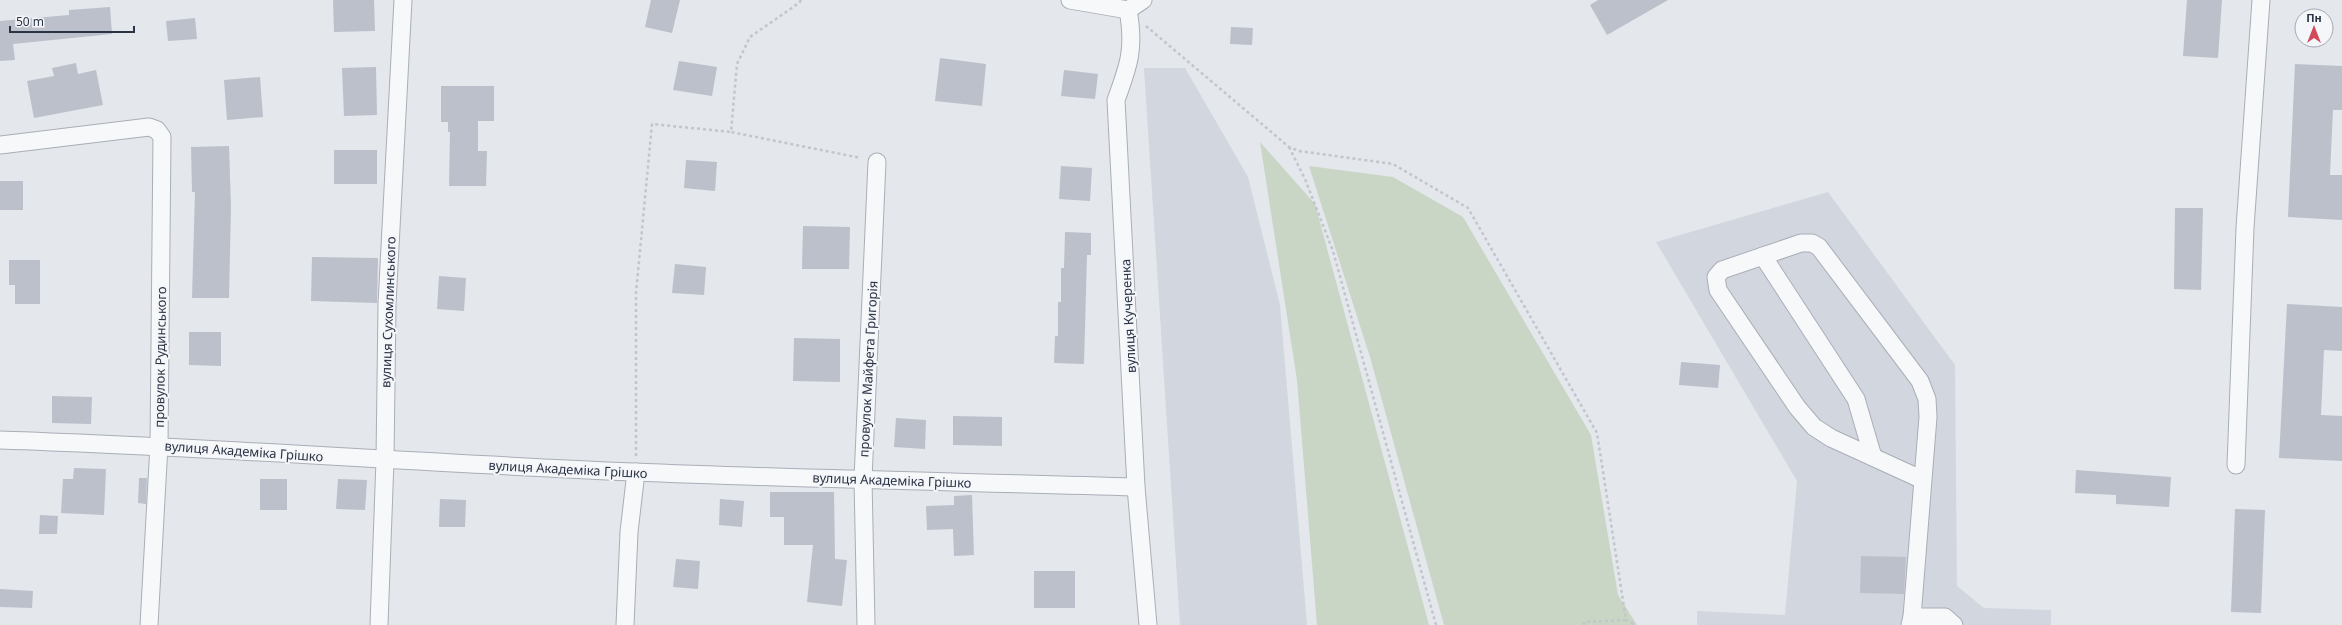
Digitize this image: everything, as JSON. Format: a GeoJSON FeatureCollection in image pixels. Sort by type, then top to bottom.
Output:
{"type":"FeatureCollection","features":[{"type":"Feature","properties":{"kind":"street","name":"вулиця Сухомлинського"},"geometry":{"type":"LineString","coordinates":[[379,625],[385,460],[387,304],[403,0]]}},
{"type":"Feature","properties":{"kind":"street"},"geometry":{"type":"LineString","coordinates":[[1070,0],[1128,10],[1143,0]]}},
{"type":"Feature","properties":{"kind":"street"},"geometry":{"type":"LineString","coordinates":[[2236,465],[2245,228],[2261,0]]}},
{"type":"Feature","properties":{"kind":"street","name":"вулиця Кучеренка"},"geometry":{"type":"LineString","coordinates":[[1128,10],[1132,30],[1130,61],[1116,100],[1136,487],[1148,625]]}},
{"type":"Feature","properties":{"kind":"street","name":"провулок Рудинського"},"geometry":{"type":"LineString","coordinates":[[0,145],[149,127],[157,130],[162,137],[159,445],[149,625]]}},
{"type":"Feature","properties":{"kind":"street","name":"провулок Майфета Григорія"},"geometry":{"type":"LineString","coordinates":[[866,625],[863,479],[877,162]]}},
{"type":"Feature","properties":{"kind":"street"},"geometry":{"type":"LineString","coordinates":[[1923,480],[1831,438],[1814,427],[1797,407],[1718,290],[1716,278],[1722,270],[1801,243],[1812,243],[1819,248],[1920,381],[1927,398],[1928,417],[1923,480],[1911,621],[1945,618],[1954,625]]}},
{"type":"Feature","properties":{"kind":"street"},"geometry":{"type":"LineString","coordinates":[[1763,256],[1856,399],[1873,457]]}},
{"type":"Feature","properties":{"kind":"street","name":"вулиця Академіка Грішко"},"geometry":{"type":"LineString","coordinates":[[0,440],[159,445],[385,460],[636,472],[1136,487]]}},
{"type":"Feature","properties":{"kind":"street"},"geometry":{"type":"LineString","coordinates":[[625,625],[629,532],[636,472]]}},
{"type":"Feature","properties":{"kind":"path"},"geometry":{"type":"LineString","coordinates":[[731,132],[737,64],[750,37],[799,3],[801,0]]}},
{"type":"Feature","properties":{"kind":"path"},"geometry":{"type":"LineString","coordinates":[[1128,10],[1289,147],[1299,151],[1393,164],[1468,208],[1597,433],[1626,620]]}},
{"type":"Feature","properties":{"kind":"path"},"geometry":{"type":"LineString","coordinates":[[636,472],[636,293],[652,124],[731,132],[877,162]]}},
{"type":"Feature","properties":{"kind":"path"},"geometry":{"type":"LineString","coordinates":[[1289,147],[1306,179],[1333,251],[1436,625]]}},
{"type":"Feature","properties":{"kind":"path"},"geometry":{"type":"LineString","coordinates":[[1584,625],[1584,622],[1626,620],[1635,625]]}},
{"type":"Feature","properties":{"kind":"shaded area"},"geometry":{"type":"Polygon","coordinates":[[[1144,68],[1185,68],[1248,177],[1280,305],[1307,625],[1180,625],[1144,68]]]}},
{"type":"Feature","properties":{"kind":"shaded area"},"geometry":{"type":"Polygon","coordinates":[[[1828,192],[1955,365],[1957,586],[1984,608],[2051,610],[2051,625],[1697,625],[1697,611],[1785,615],[1797,481],[1656,242],[1828,192]]]}},
{"type":"Feature","properties":{"kind":"green space"},"geometry":{"type":"Polygon","coordinates":[[[1260,142],[1315,204],[1429,625],[1317,625],[1297,380],[1260,142]]]}},
{"type":"Feature","properties":{"kind":"green space"},"geometry":{"type":"Polygon","coordinates":[[[1309,166],[1393,177],[1463,217],[1591,435],[1618,595],[1637,625],[1444,625],[1370,357],[1309,166]]]}},
{"type":"Feature","properties":{"kind":"building"},"geometry":{"type":"Polygon","coordinates":[[[333,0],[374,0],[375,31],[334,32],[333,0]]]}},
{"type":"Feature","properties":{"kind":"building"},"geometry":{"type":"Polygon","coordinates":[[[651,0],[680,0],[672,33],[645,27],[651,0]]]}},
{"type":"Feature","properties":{"kind":"building"},"geometry":{"type":"Polygon","coordinates":[[[1598,0],[1668,0],[1607,35],[1590,5],[1598,0]]]}},
{"type":"Feature","properties":{"kind":"building"},"geometry":{"type":"Polygon","coordinates":[[[2187,0],[2222,0],[2218,58],[2183,56],[2187,0]]]}},
{"type":"Feature","properties":{"kind":"building"},"geometry":{"type":"Polygon","coordinates":[[[110,7],[112,34],[13,44],[15,60],[0,61],[0,21],[69,15],[69,10],[110,7]]]}},
{"type":"Feature","properties":{"kind":"building"},"geometry":{"type":"Polygon","coordinates":[[[195,18],[197,39],[168,41],[166,21],[195,18]]]}},
{"type":"Feature","properties":{"kind":"building"},"geometry":{"type":"Polygon","coordinates":[[[1231,27],[1253,28],[1252,45],[1230,44],[1231,27]]]}},
{"type":"Feature","properties":{"kind":"building"},"geometry":{"type":"Polygon","coordinates":[[[940,58],[986,64],[982,106],[935,101],[940,58]]]}},
{"type":"Feature","properties":{"kind":"building"},"geometry":{"type":"Polygon","coordinates":[[[679,61],[717,67],[712,96],[673,90],[679,61]]]}},
{"type":"Feature","properties":{"kind":"building"},"geometry":{"type":"Polygon","coordinates":[[[76,63],[78,74],[96,70],[103,105],[34,118],[27,81],[54,76],[52,68],[76,63]]]}},
{"type":"Feature","properties":{"kind":"building"},"geometry":{"type":"Polygon","coordinates":[[[2295,64],[2342,66],[2342,110],[2333,110],[2330,175],[2342,175],[2342,220],[2288,217],[2295,64]]]}},
{"type":"Feature","properties":{"kind":"building"},"geometry":{"type":"Polygon","coordinates":[[[376,67],[377,115],[344,116],[342,68],[376,67]]]}},
{"type":"Feature","properties":{"kind":"building"},"geometry":{"type":"Polygon","coordinates":[[[1064,70],[1098,74],[1095,99],[1061,96],[1064,70]]]}},
{"type":"Feature","properties":{"kind":"building"},"geometry":{"type":"Polygon","coordinates":[[[260,77],[263,117],[227,120],[224,80],[260,77]]]}},
{"type":"Feature","properties":{"kind":"building"},"geometry":{"type":"Polygon","coordinates":[[[441,86],[494,86],[494,121],[478,121],[478,151],[487,151],[486,186],[449,186],[450,132],[448,132],[448,122],[441,122],[441,86]]]}},
{"type":"Feature","properties":{"kind":"building"},"geometry":{"type":"Polygon","coordinates":[[[229,146],[231,206],[229,298],[192,298],[195,192],[192,192],[191,147],[229,146]]]}},
{"type":"Feature","properties":{"kind":"building"},"geometry":{"type":"Polygon","coordinates":[[[334,150],[377,150],[377,184],[334,184],[334,150]]]}},
{"type":"Feature","properties":{"kind":"building"},"geometry":{"type":"Polygon","coordinates":[[[686,160],[717,162],[715,191],[684,188],[686,160]]]}},
{"type":"Feature","properties":{"kind":"building"},"geometry":{"type":"Polygon","coordinates":[[[1061,166],[1092,168],[1090,201],[1059,199],[1061,166]]]}},
{"type":"Feature","properties":{"kind":"building"},"geometry":{"type":"Polygon","coordinates":[[[0,181],[23,181],[23,210],[0,210],[0,181]]]}},
{"type":"Feature","properties":{"kind":"building"},"geometry":{"type":"Polygon","coordinates":[[[2175,208],[2203,208],[2201,290],[2174,289],[2175,208]]]}},
{"type":"Feature","properties":{"kind":"building"},"geometry":{"type":"Polygon","coordinates":[[[803,226],[850,227],[849,269],[802,269],[803,226]]]}},
{"type":"Feature","properties":{"kind":"building"},"geometry":{"type":"Polygon","coordinates":[[[1065,232],[1091,233],[1091,255],[1087,255],[1084,364],[1054,363],[1055,336],[1058,336],[1058,302],[1061,302],[1061,268],[1064,268],[1065,232]]]}},
{"type":"Feature","properties":{"kind":"building"},"geometry":{"type":"Polygon","coordinates":[[[312,257],[378,258],[377,303],[311,301],[312,257]]]}},
{"type":"Feature","properties":{"kind":"building"},"geometry":{"type":"Polygon","coordinates":[[[9,260],[40,260],[40,304],[15,304],[15,285],[9,285],[9,260]]]}},
{"type":"Feature","properties":{"kind":"building"},"geometry":{"type":"Polygon","coordinates":[[[675,264],[706,267],[704,295],[672,293],[675,264]]]}},
{"type":"Feature","properties":{"kind":"building"},"geometry":{"type":"Polygon","coordinates":[[[439,276],[466,278],[464,311],[437,309],[439,276]]]}},
{"type":"Feature","properties":{"kind":"building"},"geometry":{"type":"Polygon","coordinates":[[[2287,304],[2342,307],[2342,351],[2324,350],[2321,415],[2342,416],[2342,461],[2279,458],[2287,304]]]}},
{"type":"Feature","properties":{"kind":"building"},"geometry":{"type":"Polygon","coordinates":[[[189,332],[221,332],[221,366],[189,365],[189,332]]]}},
{"type":"Feature","properties":{"kind":"building"},"geometry":{"type":"Polygon","coordinates":[[[794,338],[840,339],[840,382],[793,381],[794,338]]]}},
{"type":"Feature","properties":{"kind":"building"},"geometry":{"type":"Polygon","coordinates":[[[1681,362],[1720,365],[1718,388],[1679,385],[1681,362]]]}},
{"type":"Feature","properties":{"kind":"building"},"geometry":{"type":"Polygon","coordinates":[[[52,396],[92,397],[91,424],[52,423],[52,396]]]}},
{"type":"Feature","properties":{"kind":"building"},"geometry":{"type":"Polygon","coordinates":[[[953,416],[1002,417],[1002,446],[953,445],[953,416]]]}},
{"type":"Feature","properties":{"kind":"building"},"geometry":{"type":"Polygon","coordinates":[[[896,418],[926,420],[925,449],[894,447],[896,418]]]}},
{"type":"Feature","properties":{"kind":"building"},"geometry":{"type":"Polygon","coordinates":[[[74,468],[106,469],[104,515],[61,513],[63,479],[73,479],[74,468]]]}},
{"type":"Feature","properties":{"kind":"building"},"geometry":{"type":"Polygon","coordinates":[[[2076,470],[2171,477],[2169,507],[2116,504],[2116,495],[2075,493],[2076,470]]]}},
{"type":"Feature","properties":{"kind":"building"},"geometry":{"type":"Polygon","coordinates":[[[139,478],[147,478],[146,504],[138,503],[139,478]]]}},
{"type":"Feature","properties":{"kind":"building"},"geometry":{"type":"Polygon","coordinates":[[[260,479],[287,479],[287,510],[260,510],[260,479]]]}},
{"type":"Feature","properties":{"kind":"building"},"geometry":{"type":"Polygon","coordinates":[[[338,479],[367,480],[365,510],[336,509],[338,479]]]}},
{"type":"Feature","properties":{"kind":"building"},"geometry":{"type":"Polygon","coordinates":[[[770,492],[834,492],[835,559],[847,560],[842,606],[807,602],[813,545],[784,545],[784,517],[770,517],[770,492]]]}},
{"type":"Feature","properties":{"kind":"building"},"geometry":{"type":"Polygon","coordinates":[[[972,495],[974,555],[954,556],[953,529],[927,530],[926,506],[954,505],[954,496],[972,495]]]}},
{"type":"Feature","properties":{"kind":"building"},"geometry":{"type":"Polygon","coordinates":[[[440,499],[466,500],[465,527],[439,527],[440,499]]]}},
{"type":"Feature","properties":{"kind":"building"},"geometry":{"type":"Polygon","coordinates":[[[720,499],[744,501],[742,527],[719,525],[720,499]]]}},
{"type":"Feature","properties":{"kind":"building"},"geometry":{"type":"Polygon","coordinates":[[[2235,509],[2265,510],[2261,613],[2231,612],[2235,509]]]}},
{"type":"Feature","properties":{"kind":"building"},"geometry":{"type":"Polygon","coordinates":[[[40,515],[58,516],[57,534],[39,534],[40,515]]]}},
{"type":"Feature","properties":{"kind":"building"},"geometry":{"type":"Polygon","coordinates":[[[1861,556],[1906,557],[1904,594],[1860,593],[1861,556]]]}},
{"type":"Feature","properties":{"kind":"building"},"geometry":{"type":"Polygon","coordinates":[[[676,559],[700,561],[698,589],[673,587],[676,559]]]}},
{"type":"Feature","properties":{"kind":"building"},"geometry":{"type":"Polygon","coordinates":[[[1034,571],[1075,571],[1075,608],[1034,608],[1034,571]]]}},
{"type":"Feature","properties":{"kind":"building"},"geometry":{"type":"Polygon","coordinates":[[[0,589],[33,591],[32,608],[0,607],[0,589]]]}}]}
